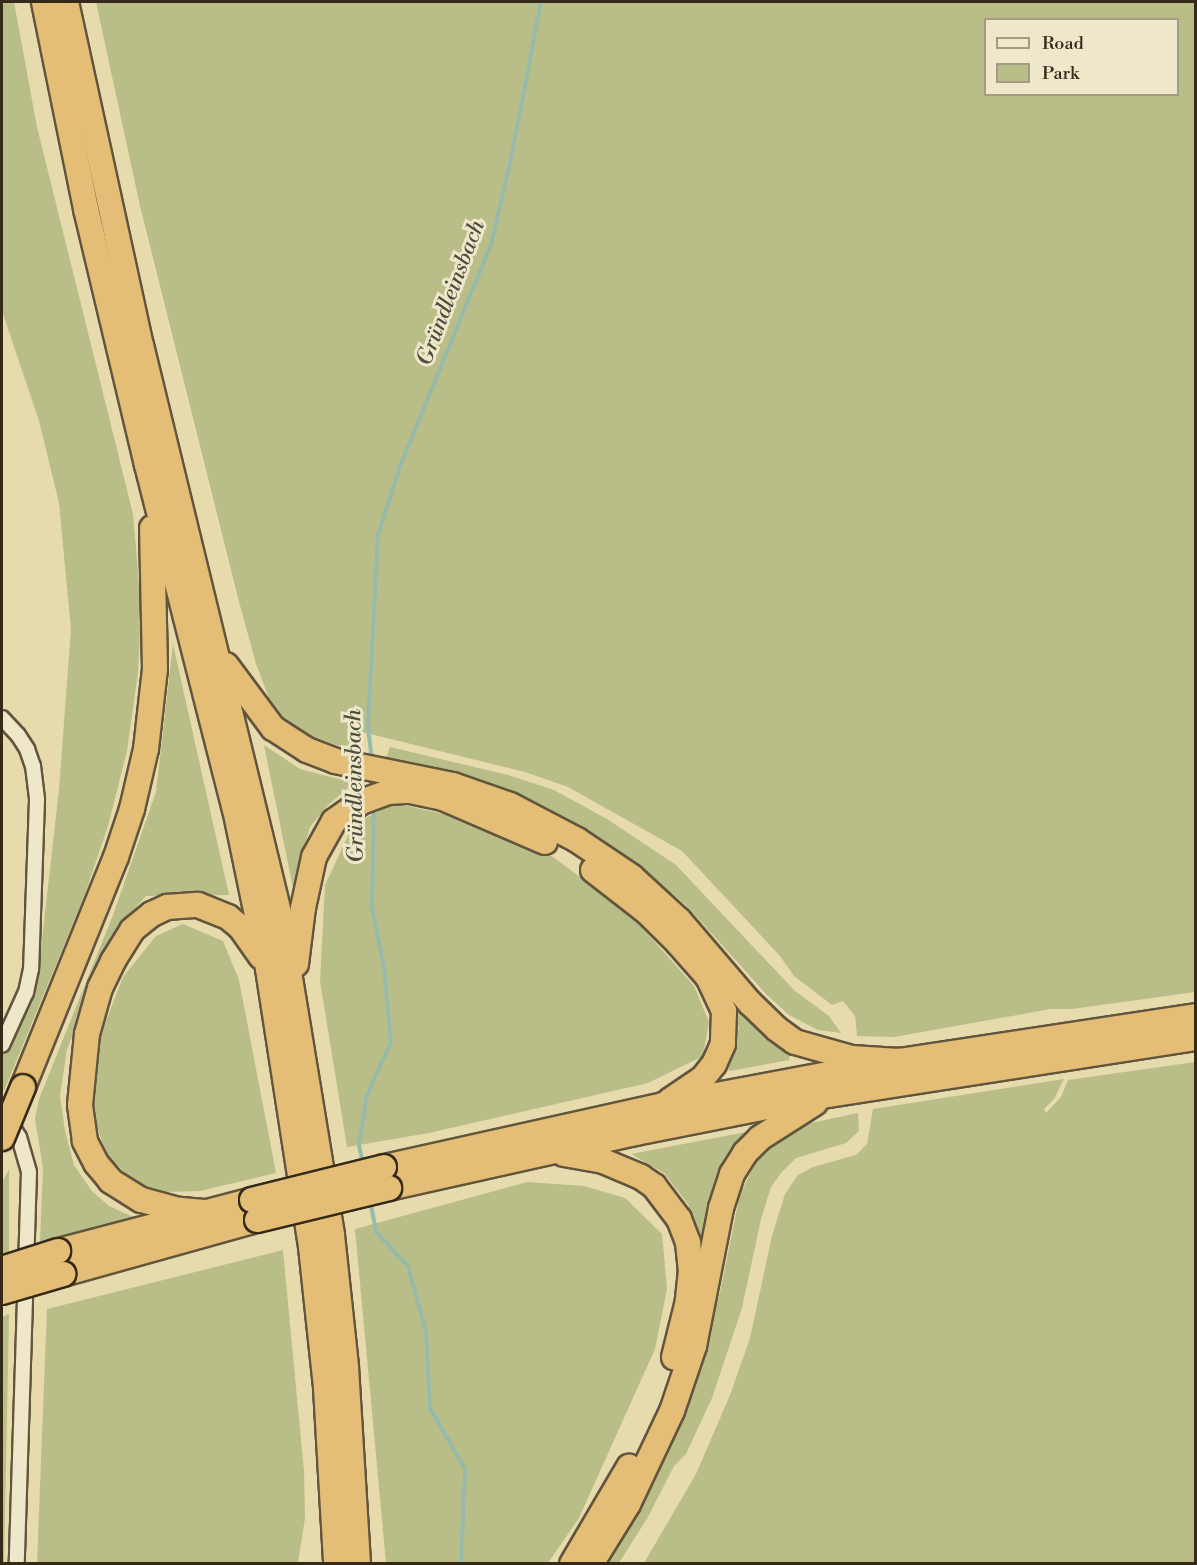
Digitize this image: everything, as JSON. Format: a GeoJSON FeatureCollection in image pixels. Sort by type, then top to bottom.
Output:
{"type":"FeatureCollection","features":[{"type":"Feature","properties":{"kind":"highway"},"geometry":{"type":"LineString","coordinates":[[44,2],[86,209],[147,465],[235,809],[268,969],[311,1247],[333,1481],[336,1563]]}},
{"type":"Feature","properties":{"kind":"highway"},"geometry":{"type":"LineString","coordinates":[[66,2],[141,345],[218,652],[280,917],[332,1235],[346,1367],[358,1563]]}},
{"type":"Feature","properties":{"kind":"highway"},"geometry":{"type":"LineString","coordinates":[[2,1138],[116,857],[132,809],[146,749],[152,712],[156,622],[147,465]]}},
{"type":"Feature","properties":{"kind":"highway"},"geometry":{"type":"LineString","coordinates":[[218,652],[246,696],[273,728],[308,750],[356,765],[410,791],[443,798],[529,833],[576,858],[647,912],[708,977],[724,1011],[723,1044],[714,1064],[703,1078],[663,1105]]}},
{"type":"Feature","properties":{"kind":"highway"},"geometry":{"type":"LineString","coordinates":[[293,990],[303,908],[314,857],[334,821],[389,781],[453,785],[510,805],[577,840],[632,877],[679,920],[750,1003],[777,1029],[795,1042],[828,1079]]}},
{"type":"Feature","properties":{"kind":"highway"},"geometry":{"type":"LineString","coordinates":[[254,1210],[204,1212],[179,1210],[141,1200],[111,1181],[96,1164],[85,1141],[80,1105],[87,1034],[100,988],[112,961],[132,930],[152,914],[167,907],[198,905],[228,917],[241,928],[268,969]]}},
{"type":"Feature","properties":{"kind":"highway"},"geometry":{"type":"LineString","coordinates":[[2,1269],[60,1263],[254,1210],[387,1178],[663,1105],[894,1067],[1097,1041],[1196,1016]]}},
{"type":"Feature","properties":{"kind":"highway"},"geometry":{"type":"LineString","coordinates":[[1097,1041],[1196,1038]]}},
{"type":"Feature","properties":{"kind":"highway"},"geometry":{"type":"LineString","coordinates":[[591,1563],[633,1496],[672,1411],[694,1346],[721,1208],[732,1174],[745,1153],[760,1138],[852,1058],[894,1067]]}},
{"type":"Feature","properties":{"kind":"highway"},"geometry":{"type":"LineString","coordinates":[[387,1178],[549,1152],[828,1079]]}},
{"type":"Feature","properties":{"kind":"highway"},"geometry":{"type":"LineString","coordinates":[[549,1152],[603,1161],[626,1169],[654,1186],[679,1219],[688,1243],[691,1270],[688,1301],[676,1350],[653,1418],[624,1479],[572,1563]]}},
{"type":"Feature","properties":{"kind":"highway"},"geometry":{"type":"LineString","coordinates":[[2,1292],[60,1263],[204,1212]]}},
{"type":"Feature","properties":{"kind":"highway"},"geometry":{"type":"LineString","coordinates":[[319,1563],[333,1481]]}},
{"type":"Feature","properties":{"kind":"highway"},"geometry":{"type":"LineString","coordinates":[[357,1539],[366,1563]]}},
{"type":"Feature","properties":{"kind":"street"},"geometry":{"type":"LineString","coordinates":[[2,718],[27,749],[33,766],[38,800],[31,969],[26,992],[2,1045]]}},
{"type":"Feature","properties":{"kind":"street"},"geometry":{"type":"LineString","coordinates":[[2,1110],[19,1137],[29,1172],[17,1563]]}},
{"type":"Feature","properties":{"kind":"green space"},"geometry":{"type":"Polygon","coordinates":[[[2,2],[14,2],[37,127],[133,514],[141,606],[138,673],[127,751],[108,826],[85,894],[4,1091],[2,1088],[2,1055],[38,974],[59,790],[71,629],[59,503],[39,421],[2,311],[2,2]]]}},
{"type":"Feature","properties":{"kind":"green space"},"geometry":{"type":"Polygon","coordinates":[[[96,2],[1195,2],[1195,992],[1072,1009],[1051,1009],[894,1037],[857,1036],[855,1016],[843,1001],[832,1005],[794,976],[780,956],[682,851],[568,787],[525,772],[362,732],[358,752],[309,736],[287,721],[270,701],[256,664],[140,206],[96,2]]]}},
{"type":"Feature","properties":{"kind":"green space"},"geometry":{"type":"Polygon","coordinates":[[[173,644],[229,895],[146,896],[128,916],[109,947],[67,1049],[60,1096],[65,1131],[74,1165],[92,1191],[109,1206],[140,1220],[40,1241],[43,1168],[35,1119],[39,1099],[113,915],[156,792],[173,644]]]}},
{"type":"Feature","properties":{"kind":"green space"},"geometry":{"type":"Polygon","coordinates":[[[264,745],[300,769],[354,783],[327,806],[310,827],[293,888],[264,745]]]}},
{"type":"Feature","properties":{"kind":"green space"},"geometry":{"type":"Polygon","coordinates":[[[390,747],[508,775],[554,790],[607,819],[676,865],[795,991],[829,1016],[841,1033],[818,1030],[789,1015],[766,994],[686,905],[645,871],[587,831],[538,803],[487,783],[386,758],[390,747]]]}},
{"type":"Feature","properties":{"kind":"green space"},"geometry":{"type":"Polygon","coordinates":[[[394,803],[480,822],[553,857],[631,915],[694,986],[709,1022],[703,1056],[648,1083],[429,1133],[347,1147],[320,981],[325,885],[353,825],[394,803]]]}},
{"type":"Feature","properties":{"kind":"green space"},"geometry":{"type":"Polygon","coordinates":[[[183,924],[223,941],[239,980],[276,1173],[200,1191],[165,1192],[149,1189],[129,1176],[109,1158],[95,1123],[93,1084],[99,1039],[123,977],[156,936],[183,924]]]}},
{"type":"Feature","properties":{"kind":"green space"},"geometry":{"type":"Polygon","coordinates":[[[733,1000],[790,1054],[789,1060],[730,1071],[726,1067],[739,1028],[733,1000]]]}},
{"type":"Feature","properties":{"kind":"green space"},"geometry":{"type":"Polygon","coordinates":[[[1195,1062],[1195,1563],[644,1563],[696,1474],[730,1395],[750,1338],[772,1236],[785,1194],[798,1175],[813,1167],[856,1155],[867,1144],[873,1109],[1064,1079],[1054,1099],[1044,1109],[1046,1113],[1061,1097],[1068,1080],[1195,1062]]]}},
{"type":"Feature","properties":{"kind":"green space"},"geometry":{"type":"Polygon","coordinates":[[[858,1113],[859,1131],[846,1143],[796,1158],[771,1187],[761,1219],[742,1308],[712,1398],[686,1454],[674,1466],[648,1517],[619,1563],[605,1564],[641,1504],[683,1411],[720,1292],[740,1194],[755,1164],[775,1143],[811,1123],[858,1113]]]}},
{"type":"Feature","properties":{"kind":"green space"},"geometry":{"type":"Polygon","coordinates":[[[746,1132],[730,1160],[706,1253],[688,1204],[664,1173],[631,1154],[746,1132]]]}},
{"type":"Feature","properties":{"kind":"green space"},"geometry":{"type":"Polygon","coordinates":[[[9,1169],[9,1254],[2,1257],[2,1183],[9,1169]]]}},
{"type":"Feature","properties":{"kind":"green space"},"geometry":{"type":"Polygon","coordinates":[[[527,1182],[584,1186],[625,1198],[662,1234],[667,1289],[655,1349],[579,1518],[548,1563],[386,1563],[355,1229],[527,1182]]]}},
{"type":"Feature","properties":{"kind":"green space"},"geometry":{"type":"Polygon","coordinates":[[[283,1250],[304,1471],[305,1518],[298,1563],[37,1563],[47,1309],[283,1250]]]}},
{"type":"Feature","properties":{"kind":"green space"},"geometry":{"type":"Polygon","coordinates":[[[9,1314],[4,1563],[2,1564],[2,1317],[9,1314]]]}},
{"type":"Feature","properties":{"kind":"waterway","name":"Gründleinsbach"},"geometry":{"type":"LineString","coordinates":[[372,760],[368,725],[378,535],[401,464],[491,245],[511,159],[541,2]]}},
{"type":"Feature","properties":{"kind":"waterway","name":"Gründleinsbach"},"geometry":{"type":"LineString","coordinates":[[363,1163],[359,1145],[367,1095],[391,1042],[384,967],[372,907],[374,806]]}},
{"type":"Feature","properties":{"kind":"waterway","name":"Gründleinsbach"},"geometry":{"type":"LineString","coordinates":[[370,1200],[376,1232],[408,1266],[426,1332],[430,1408],[465,1469],[461,1564]]}}]}
